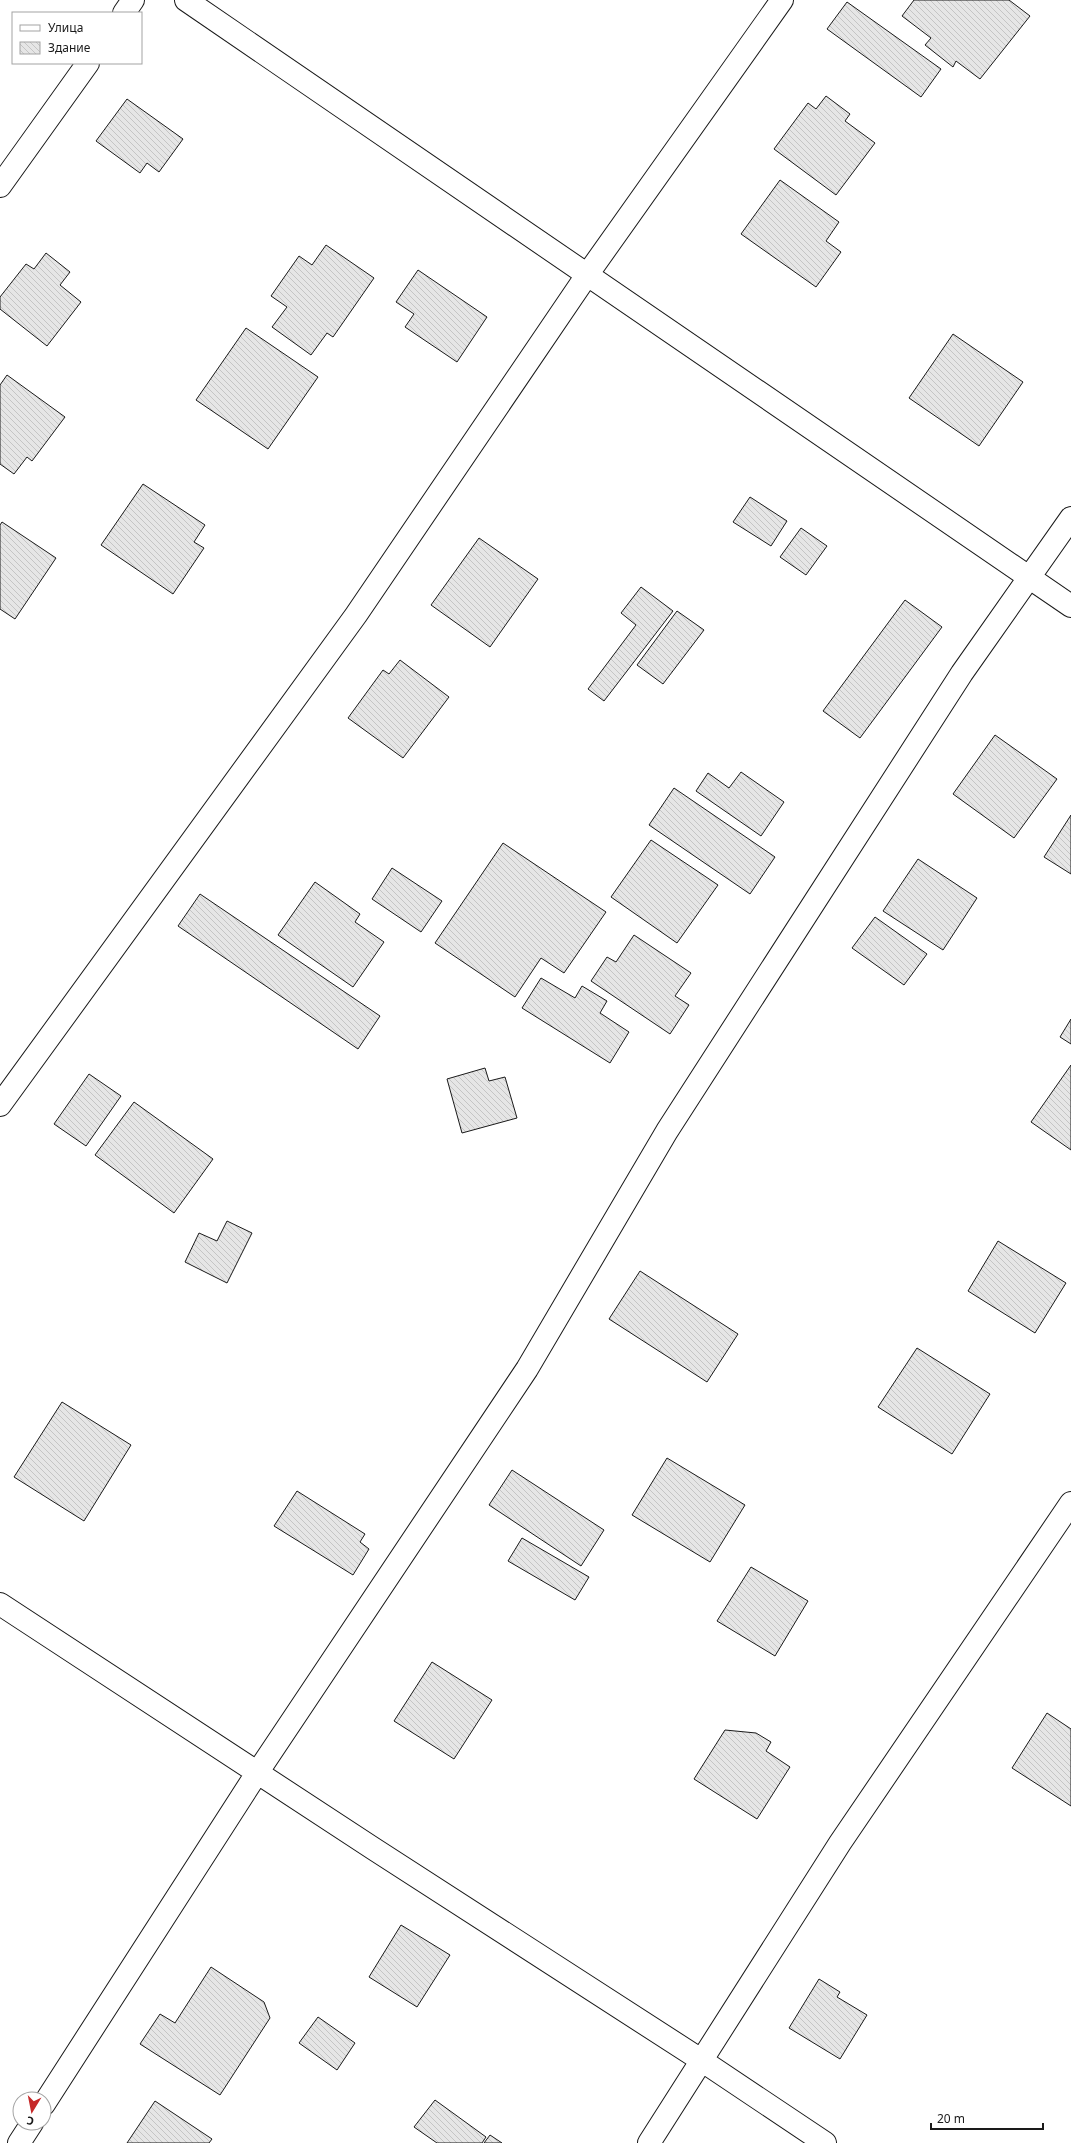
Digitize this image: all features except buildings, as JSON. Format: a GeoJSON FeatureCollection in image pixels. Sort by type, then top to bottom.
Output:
{"type":"FeatureCollection","features":[{"type":"Feature","properties":{"kind":"street"},"geometry":{"type":"LineString","coordinates":[[125,12],[133,0]]}},
{"type":"Feature","properties":{"kind":"street"},"geometry":{"type":"LineString","coordinates":[[186,0],[1071,606]]}},
{"type":"Feature","properties":{"kind":"street"},"geometry":{"type":"LineString","coordinates":[[0,1105],[356,615],[587,275],[782,0]]}},
{"type":"Feature","properties":{"kind":"street"},"geometry":{"type":"LineString","coordinates":[[0,186],[87,64]]}},
{"type":"Feature","properties":{"kind":"street"},"geometry":{"type":"LineString","coordinates":[[52,2092],[257,1773],[527,1369],[667,1131],[962,673],[1071,518]]}},
{"type":"Feature","properties":{"kind":"street"},"geometry":{"type":"LineString","coordinates":[[649,2143],[840,1843],[1071,1503]]}},
{"type":"Feature","properties":{"kind":"street"},"geometry":{"type":"LineString","coordinates":[[0,1604],[257,1773],[702,2060],[825,2143]]}},
{"type":"Feature","properties":{"kind":"street"},"geometry":{"type":"LineString","coordinates":[[19,2143],[27,2131]]}}]}
